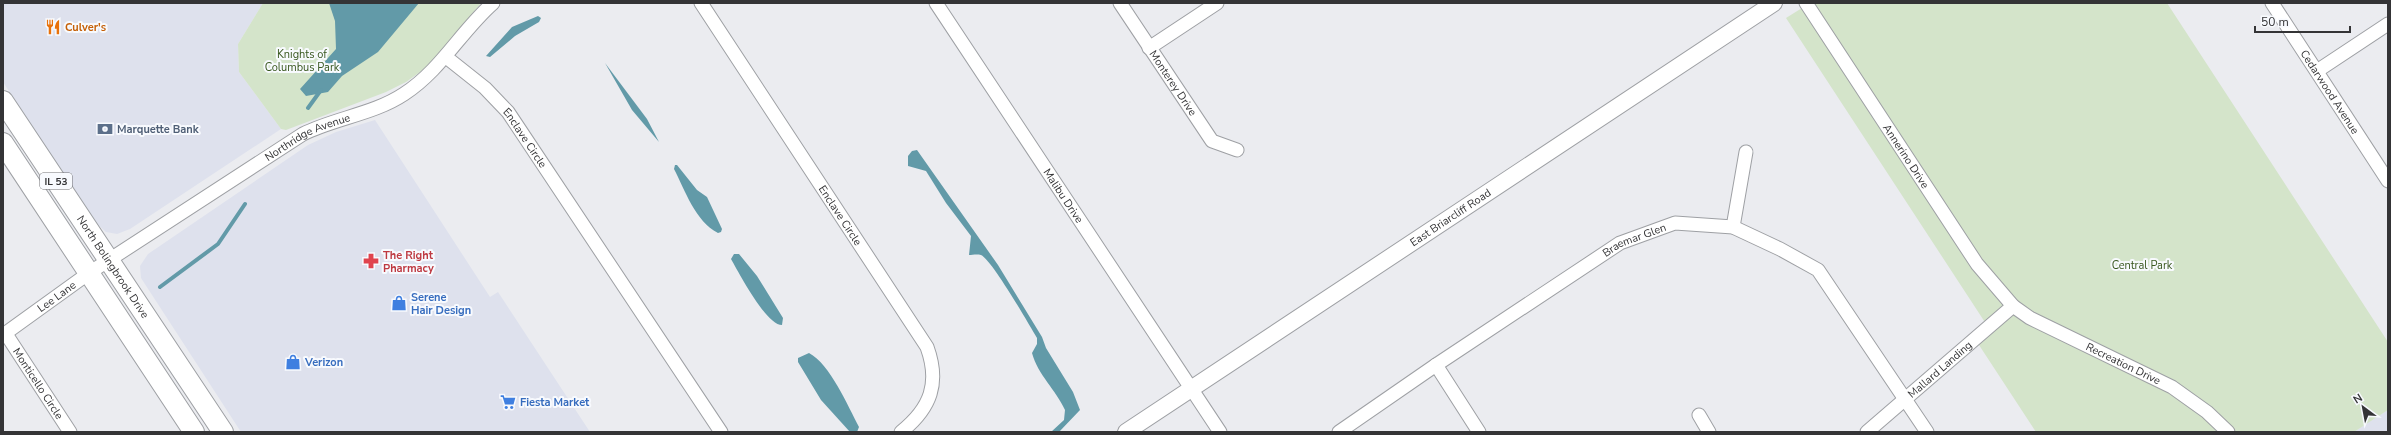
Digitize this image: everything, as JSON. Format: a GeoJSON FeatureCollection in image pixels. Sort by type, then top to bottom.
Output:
{"type":"FeatureCollection","features":[{"type":"Feature","properties":{"kind":"main road","name":"North Bolingbrook Drive"},"geometry":{"type":"LineString","coordinates":[[3,101],[223,432]]}},
{"type":"Feature","properties":{"kind":"main road","name":"North Bolingbrook Drive"},"geometry":{"type":"LineString","coordinates":[[3,143],[194,432]]}},
{"type":"Feature","properties":{"kind":"street","name":"Northridge Avenue"},"geometry":{"type":"LineString","coordinates":[[108,261],[303,134],[317,127],[372,109],[403,95],[431,73],[474,22],[493,3]]}},
{"type":"Feature","properties":{"kind":"street","name":"Enclave Circle"},"geometry":{"type":"LineString","coordinates":[[701,3],[927,347],[933,371],[930,397],[925,409],[914,422],[901,432]]}},
{"type":"Feature","properties":{"kind":"street","name":"Malibu Drive"},"geometry":{"type":"LineString","coordinates":[[936,3],[1190,390],[1220,432]]}},
{"type":"Feature","properties":{"kind":"street","name":"Monterey Drive"},"geometry":{"type":"LineString","coordinates":[[1120,3],[1212,141],[1237,150]]}},
{"type":"Feature","properties":{"kind":"street"},"geometry":{"type":"LineString","coordinates":[[1149,48],[1216,3]]}},
{"type":"Feature","properties":{"kind":"street","name":"East Briarcliff Road"},"geometry":{"type":"LineString","coordinates":[[1126,432],[1774,3]]}},
{"type":"Feature","properties":{"kind":"street","name":"Annerino Drive"},"geometry":{"type":"LineString","coordinates":[[1806,3],[1977,264],[2012,306]]}},
{"type":"Feature","properties":{"kind":"street","name":"Cedarwood Avenue"},"geometry":{"type":"LineString","coordinates":[[2272,3],[2388,181]]}},
{"type":"Feature","properties":{"kind":"street"},"geometry":{"type":"LineString","coordinates":[[2317,71],[2388,24]]}},
{"type":"Feature","properties":{"kind":"street","name":"Enclave Circle"},"geometry":{"type":"LineString","coordinates":[[446,57],[485,88],[508,112],[721,432]]}},
{"type":"Feature","properties":{"kind":"street"},"geometry":{"type":"LineString","coordinates":[[1732,227],[1746,152]]}},
{"type":"Feature","properties":{"kind":"street","name":"Braemar Glen"},"geometry":{"type":"LineString","coordinates":[[1339,432],[1436,365],[1620,243],[1676,223],[1732,227],[1818,270],[1927,432]]}},
{"type":"Feature","properties":{"kind":"street","name":"Lee Lane"},"geometry":{"type":"LineString","coordinates":[[4,336],[89,273],[108,261]]}},
{"type":"Feature","properties":{"kind":"street","name":"Mallard Landing"},"geometry":{"type":"LineString","coordinates":[[1867,432],[2012,306]]}},
{"type":"Feature","properties":{"kind":"street","name":"Recreation Drive"},"geometry":{"type":"LineString","coordinates":[[2012,306],[2030,318],[2172,387],[2206,412],[2228,432]]}},
{"type":"Feature","properties":{"kind":"street","name":"Monticello Circle"},"geometry":{"type":"LineString","coordinates":[[4,336],[70,432]]}},
{"type":"Feature","properties":{"kind":"street"},"geometry":{"type":"LineString","coordinates":[[1436,365],[1479,432]]}},
{"type":"Feature","properties":{"kind":"street"},"geometry":{"type":"LineString","coordinates":[[1699,415],[1709,432]]}},
{"type":"Feature","properties":{"kind":"shaded area"},"geometry":{"type":"Polygon","coordinates":[[[3,3],[263,3],[238,44],[239,72],[281,129],[130,229],[117,234],[106,232],[96,223],[3,82],[3,3]]]}},
{"type":"Feature","properties":{"kind":"shaded area"},"geometry":{"type":"Polygon","coordinates":[[[375,120],[490,297],[498,292],[590,432],[241,432],[141,278],[140,266],[148,254],[308,145],[336,132],[375,120]]]}},
{"type":"Feature","properties":{"kind":"shaded area"},"geometry":{"type":"Polygon","coordinates":[[[2388,410],[2388,432],[2354,432],[2388,410]]]}},
{"type":"Feature","properties":{"kind":"green space","name":"Knights of Columbus Park"},"geometry":{"type":"Polygon","coordinates":[[[263,3],[481,3],[439,54],[423,70],[406,82],[386,92],[286,130],[281,129],[239,72],[238,44],[263,3]]]}},
{"type":"Feature","properties":{"kind":"green space","name":"Central Park"},"geometry":{"type":"Polygon","coordinates":[[[1810,3],[2167,3],[2388,342],[2388,410],[2354,432],[2036,432],[1979,345],[1992,333],[1786,18],[1810,3]]]}},
{"type":"Feature","properties":{"kind":"water"},"geometry":{"type":"Polygon","coordinates":[[[329,3],[419,3],[378,52],[342,76],[328,92],[306,96],[300,89],[336,49],[335,21],[329,3]]]}},
{"type":"Feature","properties":{"kind":"water"},"geometry":{"type":"Polygon","coordinates":[[[538,16],[541,18],[539,22],[515,36],[490,57],[486,56],[512,27],[538,16]]]}},
{"type":"Feature","properties":{"kind":"water"},"geometry":{"type":"Polygon","coordinates":[[[605,63],[647,119],[659,142],[632,110],[605,63]]]}},
{"type":"Feature","properties":{"kind":"water"},"geometry":{"type":"Polygon","coordinates":[[[917,150],[998,265],[1042,337],[1046,348],[1073,392],[1080,410],[1059,432],[1051,432],[1064,420],[1065,410],[1035,361],[1032,353],[1037,344],[1037,338],[1010,293],[986,259],[981,255],[969,255],[971,236],[946,203],[926,171],[908,166],[908,156],[912,151],[917,150]]]}},
{"type":"Feature","properties":{"kind":"water"},"geometry":{"type":"Polygon","coordinates":[[[675,165],[677,165],[697,190],[707,197],[722,229],[721,232],[718,233],[710,228],[697,213],[674,169],[675,165]]]}},
{"type":"Feature","properties":{"kind":"water"},"geometry":{"type":"Polygon","coordinates":[[[734,254],[739,254],[757,276],[783,318],[782,325],[776,323],[768,317],[746,286],[731,259],[734,254]]]}},
{"type":"Feature","properties":{"kind":"water"},"geometry":{"type":"Polygon","coordinates":[[[809,353],[817,358],[838,386],[859,427],[857,432],[850,432],[821,400],[798,362],[798,358],[809,353]]]}},
{"type":"Feature","properties":{"kind":"waterway"},"geometry":{"type":"LineString","coordinates":[[308,108],[321,90]]}},
{"type":"Feature","properties":{"kind":"waterway"},"geometry":{"type":"LineString","coordinates":[[160,287],[218,244],[245,204]]}},
{"type":"Feature","properties":{"kind":"place","name":"Culver's"},"geometry":{"type":"Point","coordinates":[53,27]}},
{"type":"Feature","properties":{"kind":"place","name":"Marquette Bank"},"geometry":{"type":"Point","coordinates":[105,129]}},
{"type":"Feature","properties":{"kind":"place","name":"The Right Pharmacy"},"geometry":{"type":"Point","coordinates":[371,261]}},
{"type":"Feature","properties":{"kind":"place","name":"Serene Hair Design"},"geometry":{"type":"Point","coordinates":[399,303]}},
{"type":"Feature","properties":{"kind":"place","name":"Verizon"},"geometry":{"type":"Point","coordinates":[293,362]}},
{"type":"Feature","properties":{"kind":"place","name":"Fiesta Market"},"geometry":{"type":"Point","coordinates":[508,402]}}]}
